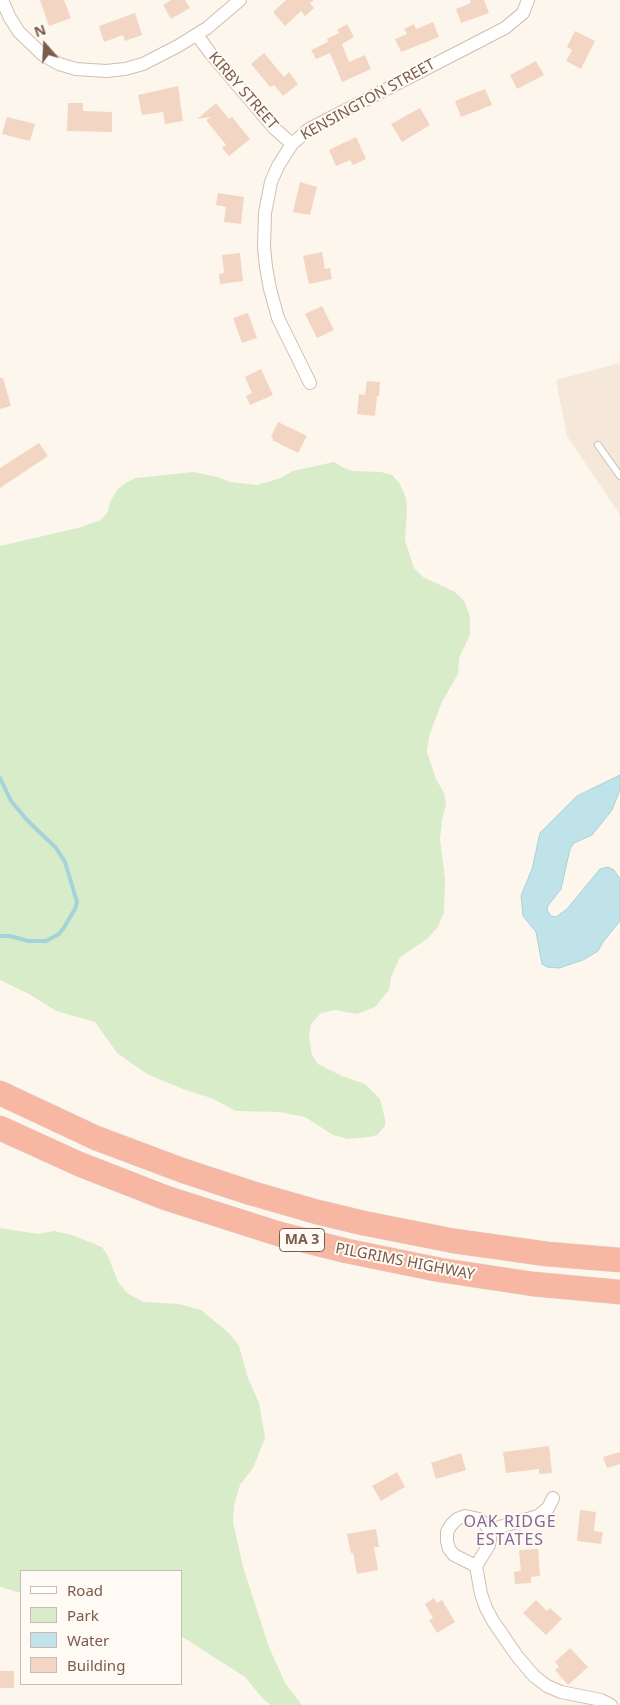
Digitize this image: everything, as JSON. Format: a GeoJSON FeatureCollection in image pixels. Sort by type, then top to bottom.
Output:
{"type":"FeatureCollection","features":[{"type":"Feature","properties":{"kind":"highway"},"geometry":{"type":"LineString","coordinates":[[0,1079],[76,1124],[140,1155]]}},
{"type":"Feature","properties":{"kind":"highway","name":"MA 3"},"geometry":{"type":"LineString","coordinates":[[0,1093],[61,1122],[140,1155]]}},
{"type":"Feature","properties":{"kind":"highway","name":"PILGRIMS HIGHWAY"},"geometry":{"type":"LineString","coordinates":[[0,1128],[79,1164],[145,1190],[278,1234],[378,1258],[495,1279],[620,1292]]}},
{"type":"Feature","properties":{"kind":"highway"},"geometry":{"type":"LineString","coordinates":[[0,1140],[145,1190]]}},
{"type":"Feature","properties":{"kind":"highway","name":"PILGRIMS HIGHWAY"},"geometry":{"type":"LineString","coordinates":[[140,1155],[272,1200],[393,1230],[515,1250],[620,1260]]}},
{"type":"Feature","properties":{"kind":"street"},"geometry":{"type":"LineString","coordinates":[[2,0],[14,25],[24,39],[36,50],[59,64],[86,70],[106,71],[134,68],[153,60],[197,35],[240,0]]}},
{"type":"Feature","properties":{"kind":"street","name":"KENSINGTON STREET"},"geometry":{"type":"LineString","coordinates":[[310,383],[275,310],[265,257],[264,224],[268,192],[278,166],[292,144],[316,125],[512,23],[523,13],[528,0]]}},
{"type":"Feature","properties":{"kind":"street","name":"KIRBY STREET"},"geometry":{"type":"LineString","coordinates":[[197,35],[274,128],[292,144]]}},
{"type":"Feature","properties":{"kind":"street"},"geometry":{"type":"LineString","coordinates":[[489,1530],[538,1516],[548,1508],[553,1498]]}},
{"type":"Feature","properties":{"kind":"street"},"geometry":{"type":"LineString","coordinates":[[476,1566],[457,1557],[452,1552],[447,1541],[447,1532],[454,1522],[469,1516],[482,1521],[489,1530],[489,1545],[476,1566],[481,1594],[486,1608],[505,1640],[528,1670],[540,1681],[554,1689],[602,1700],[612,1705]]}},
{"type":"Feature","properties":{"kind":"lane"},"geometry":{"type":"LineString","coordinates":[[598,445],[620,476]]}},
{"type":"Feature","properties":{"kind":"shaded area"},"geometry":{"type":"Polygon","coordinates":[[[620,363],[620,515],[567,436],[556,380],[620,363]]]}},
{"type":"Feature","properties":{"kind":"green space"},"geometry":{"type":"Polygon","coordinates":[[[334,462],[353,471],[381,472],[392,475],[400,484],[406,498],[405,540],[414,568],[423,577],[455,592],[465,602],[470,617],[470,635],[459,658],[458,674],[442,702],[429,736],[427,752],[436,779],[444,793],[446,805],[440,839],[445,879],[444,912],[438,927],[427,939],[400,957],[391,977],[389,990],[375,1007],[357,1014],[335,1010],[321,1013],[311,1024],[309,1037],[312,1055],[318,1064],[342,1076],[365,1084],[380,1099],[385,1126],[377,1135],[348,1139],[333,1135],[305,1117],[280,1112],[236,1111],[211,1098],[147,1074],[117,1053],[95,1022],[56,1011],[29,994],[0,980],[0,546],[78,528],[101,520],[107,513],[111,500],[117,490],[136,478],[193,472],[218,477],[230,482],[257,485],[281,478],[293,471],[334,462]]]}},
{"type":"Feature","properties":{"kind":"green space"},"geometry":{"type":"Polygon","coordinates":[[[0,1228],[38,1234],[54,1231],[72,1235],[102,1247],[108,1256],[118,1282],[127,1293],[143,1302],[179,1304],[201,1310],[230,1334],[239,1346],[248,1378],[259,1403],[265,1438],[253,1468],[240,1485],[234,1505],[233,1522],[243,1567],[269,1647],[285,1683],[302,1705],[271,1705],[264,1700],[245,1677],[182,1637],[182,1570],[20,1570],[20,1593],[0,1587],[0,1228]]]}},
{"type":"Feature","properties":{"kind":"water"},"geometry":{"type":"Polygon","coordinates":[[[620,775],[620,790],[612,810],[592,835],[574,843],[570,849],[561,889],[547,907],[551,916],[556,917],[567,909],[600,869],[608,867],[614,870],[620,879],[620,921],[598,951],[583,960],[559,968],[547,967],[542,964],[536,932],[523,916],[521,896],[532,869],[540,833],[577,796],[620,775]]]}},
{"type":"Feature","properties":{"kind":"building"},"geometry":{"type":"Polygon","coordinates":[[[40,0],[64,0],[71,18],[49,26],[40,0]]]}},
{"type":"Feature","properties":{"kind":"building"},"geometry":{"type":"Polygon","coordinates":[[[171,0],[185,0],[190,8],[171,19],[163,5],[171,0]]]}},
{"type":"Feature","properties":{"kind":"building"},"geometry":{"type":"Polygon","coordinates":[[[286,0],[314,0],[310,3],[314,8],[305,16],[301,11],[285,26],[273,12],[286,0]]]}},
{"type":"Feature","properties":{"kind":"building"},"geometry":{"type":"Polygon","coordinates":[[[470,0],[484,0],[489,13],[461,23],[456,9],[471,3],[470,0]]]}},
{"type":"Feature","properties":{"kind":"building"},"geometry":{"type":"Polygon","coordinates":[[[135,13],[142,35],[125,41],[123,35],[104,42],[99,26],[135,13]]]}},
{"type":"Feature","properties":{"kind":"building"},"geometry":{"type":"Polygon","coordinates":[[[433,22],[439,37],[401,52],[395,39],[407,34],[404,29],[414,24],[416,29],[433,22]]]}},
{"type":"Feature","properties":{"kind":"building"},"geometry":{"type":"Polygon","coordinates":[[[347,24],[354,37],[342,44],[349,62],[365,55],[371,69],[342,82],[330,53],[316,59],[311,50],[328,42],[327,39],[339,33],[337,30],[347,24]]]}},
{"type":"Feature","properties":{"kind":"building"},"geometry":{"type":"Polygon","coordinates":[[[575,31],[595,41],[581,69],[566,61],[572,50],[567,47],[575,31]]]}},
{"type":"Feature","properties":{"kind":"building"},"geometry":{"type":"Polygon","coordinates":[[[264,53],[284,77],[289,72],[298,84],[283,96],[274,85],[270,87],[251,64],[264,53]]]}},
{"type":"Feature","properties":{"kind":"building"},"geometry":{"type":"Polygon","coordinates":[[[536,61],[544,75],[517,89],[510,75],[536,61]]]}},
{"type":"Feature","properties":{"kind":"building"},"geometry":{"type":"Polygon","coordinates":[[[178,86],[183,121],[165,124],[163,112],[142,115],[138,95],[178,86]]]}},
{"type":"Feature","properties":{"kind":"building"},"geometry":{"type":"Polygon","coordinates":[[[485,89],[492,105],[461,117],[455,101],[485,89]]]}},
{"type":"Feature","properties":{"kind":"building"},"geometry":{"type":"Polygon","coordinates":[[[68,103],[83,103],[83,111],[112,112],[112,132],[67,131],[68,103]]]}},
{"type":"Feature","properties":{"kind":"building"},"geometry":{"type":"Polygon","coordinates":[[[216,103],[229,119],[232,117],[250,139],[229,156],[222,148],[226,145],[206,120],[211,117],[197,119],[216,103]]]}},
{"type":"Feature","properties":{"kind":"building"},"geometry":{"type":"Polygon","coordinates":[[[420,108],[430,125],[402,142],[391,124],[420,108]]]}},
{"type":"Feature","properties":{"kind":"building"},"geometry":{"type":"Polygon","coordinates":[[[7,117],[35,124],[30,141],[2,134],[7,117]]]}},
{"type":"Feature","properties":{"kind":"building"},"geometry":{"type":"Polygon","coordinates":[[[356,137],[366,159],[353,165],[350,160],[336,166],[329,150],[356,137]]]}},
{"type":"Feature","properties":{"kind":"building"},"geometry":{"type":"Polygon","coordinates":[[[300,182],[317,187],[310,215],[293,212],[300,182]]]}},
{"type":"Feature","properties":{"kind":"building"},"geometry":{"type":"Polygon","coordinates":[[[218,193],[244,197],[241,224],[224,222],[226,207],[216,205],[218,193]]]}},
{"type":"Feature","properties":{"kind":"building"},"geometry":{"type":"Polygon","coordinates":[[[322,252],[325,269],[330,268],[332,279],[309,284],[303,256],[322,252]]]}},
{"type":"Feature","properties":{"kind":"building"},"geometry":{"type":"Polygon","coordinates":[[[240,253],[243,281],[220,284],[219,274],[224,273],[222,255],[240,253]]]}},
{"type":"Feature","properties":{"kind":"building"},"geometry":{"type":"Polygon","coordinates":[[[322,306],[334,330],[317,338],[305,314],[322,306]]]}},
{"type":"Feature","properties":{"kind":"building"},"geometry":{"type":"Polygon","coordinates":[[[248,313],[257,338],[242,343],[233,318],[248,313]]]}},
{"type":"Feature","properties":{"kind":"building"},"geometry":{"type":"Polygon","coordinates":[[[261,369],[273,395],[250,405],[246,396],[252,393],[245,377],[261,369]]]}},
{"type":"Feature","properties":{"kind":"building"},"geometry":{"type":"Polygon","coordinates":[[[0,378],[3,378],[11,406],[0,409],[0,378]]]}},
{"type":"Feature","properties":{"kind":"building"},"geometry":{"type":"Polygon","coordinates":[[[367,381],[380,382],[375,416],[357,414],[359,394],[365,395],[367,381]]]}},
{"type":"Feature","properties":{"kind":"building"},"geometry":{"type":"Polygon","coordinates":[[[278,422],[307,436],[298,453],[272,440],[273,438],[271,437],[278,422]]]}},
{"type":"Feature","properties":{"kind":"building"},"geometry":{"type":"Polygon","coordinates":[[[39,443],[48,456],[0,488],[0,468],[39,443]]]}},
{"type":"Feature","properties":{"kind":"building"},"geometry":{"type":"Polygon","coordinates":[[[549,1446],[552,1473],[539,1474],[539,1469],[506,1473],[503,1452],[549,1446]]]}},
{"type":"Feature","properties":{"kind":"building"},"geometry":{"type":"Polygon","coordinates":[[[620,1452],[620,1464],[607,1468],[603,1457],[620,1452]]]}},
{"type":"Feature","properties":{"kind":"building"},"geometry":{"type":"Polygon","coordinates":[[[461,1453],[466,1470],[436,1479],[431,1463],[461,1453]]]}},
{"type":"Feature","properties":{"kind":"building"},"geometry":{"type":"Polygon","coordinates":[[[397,1472],[405,1487],[381,1501],[372,1486],[397,1472]]]}},
{"type":"Feature","properties":{"kind":"building"},"geometry":{"type":"Polygon","coordinates":[[[580,1510],[596,1512],[594,1531],[603,1532],[601,1544],[577,1541],[580,1510]]]}},
{"type":"Feature","properties":{"kind":"building"},"geometry":{"type":"Polygon","coordinates":[[[376,1529],[379,1547],[374,1547],[378,1570],[357,1574],[347,1534],[376,1529]]]}},
{"type":"Feature","properties":{"kind":"building"},"geometry":{"type":"Polygon","coordinates":[[[538,1549],[540,1576],[531,1577],[531,1583],[515,1584],[514,1572],[521,1571],[519,1550],[538,1549]]]}},
{"type":"Feature","properties":{"kind":"building"},"geometry":{"type":"Polygon","coordinates":[[[434,1598],[437,1603],[442,1600],[455,1622],[437,1633],[429,1620],[433,1618],[425,1604],[434,1598]]]}},
{"type":"Feature","properties":{"kind":"building"},"geometry":{"type":"Polygon","coordinates":[[[536,1600],[547,1611],[550,1608],[562,1619],[546,1635],[523,1613],[536,1600]]]}},
{"type":"Feature","properties":{"kind":"building"},"geometry":{"type":"Polygon","coordinates":[[[570,1648],[588,1667],[568,1685],[555,1670],[559,1667],[555,1662],[570,1648]]]}},
{"type":"Feature","properties":{"kind":"building"},"geometry":{"type":"Polygon","coordinates":[[[0,1671],[14,1671],[14,1688],[0,1688],[0,1671]]]}},
{"type":"Feature","properties":{"kind":"waterway"},"geometry":{"type":"LineString","coordinates":[[0,778],[11,801],[27,820],[56,848],[65,862],[77,902],[63,929],[59,934],[46,941],[28,941],[10,936],[0,936]]}},
{"type":"Feature","properties":{"kind":"district","name":"OAK RIDGE ESTATES"},"geometry":{"type":"Point","coordinates":[510,1531]}}]}
